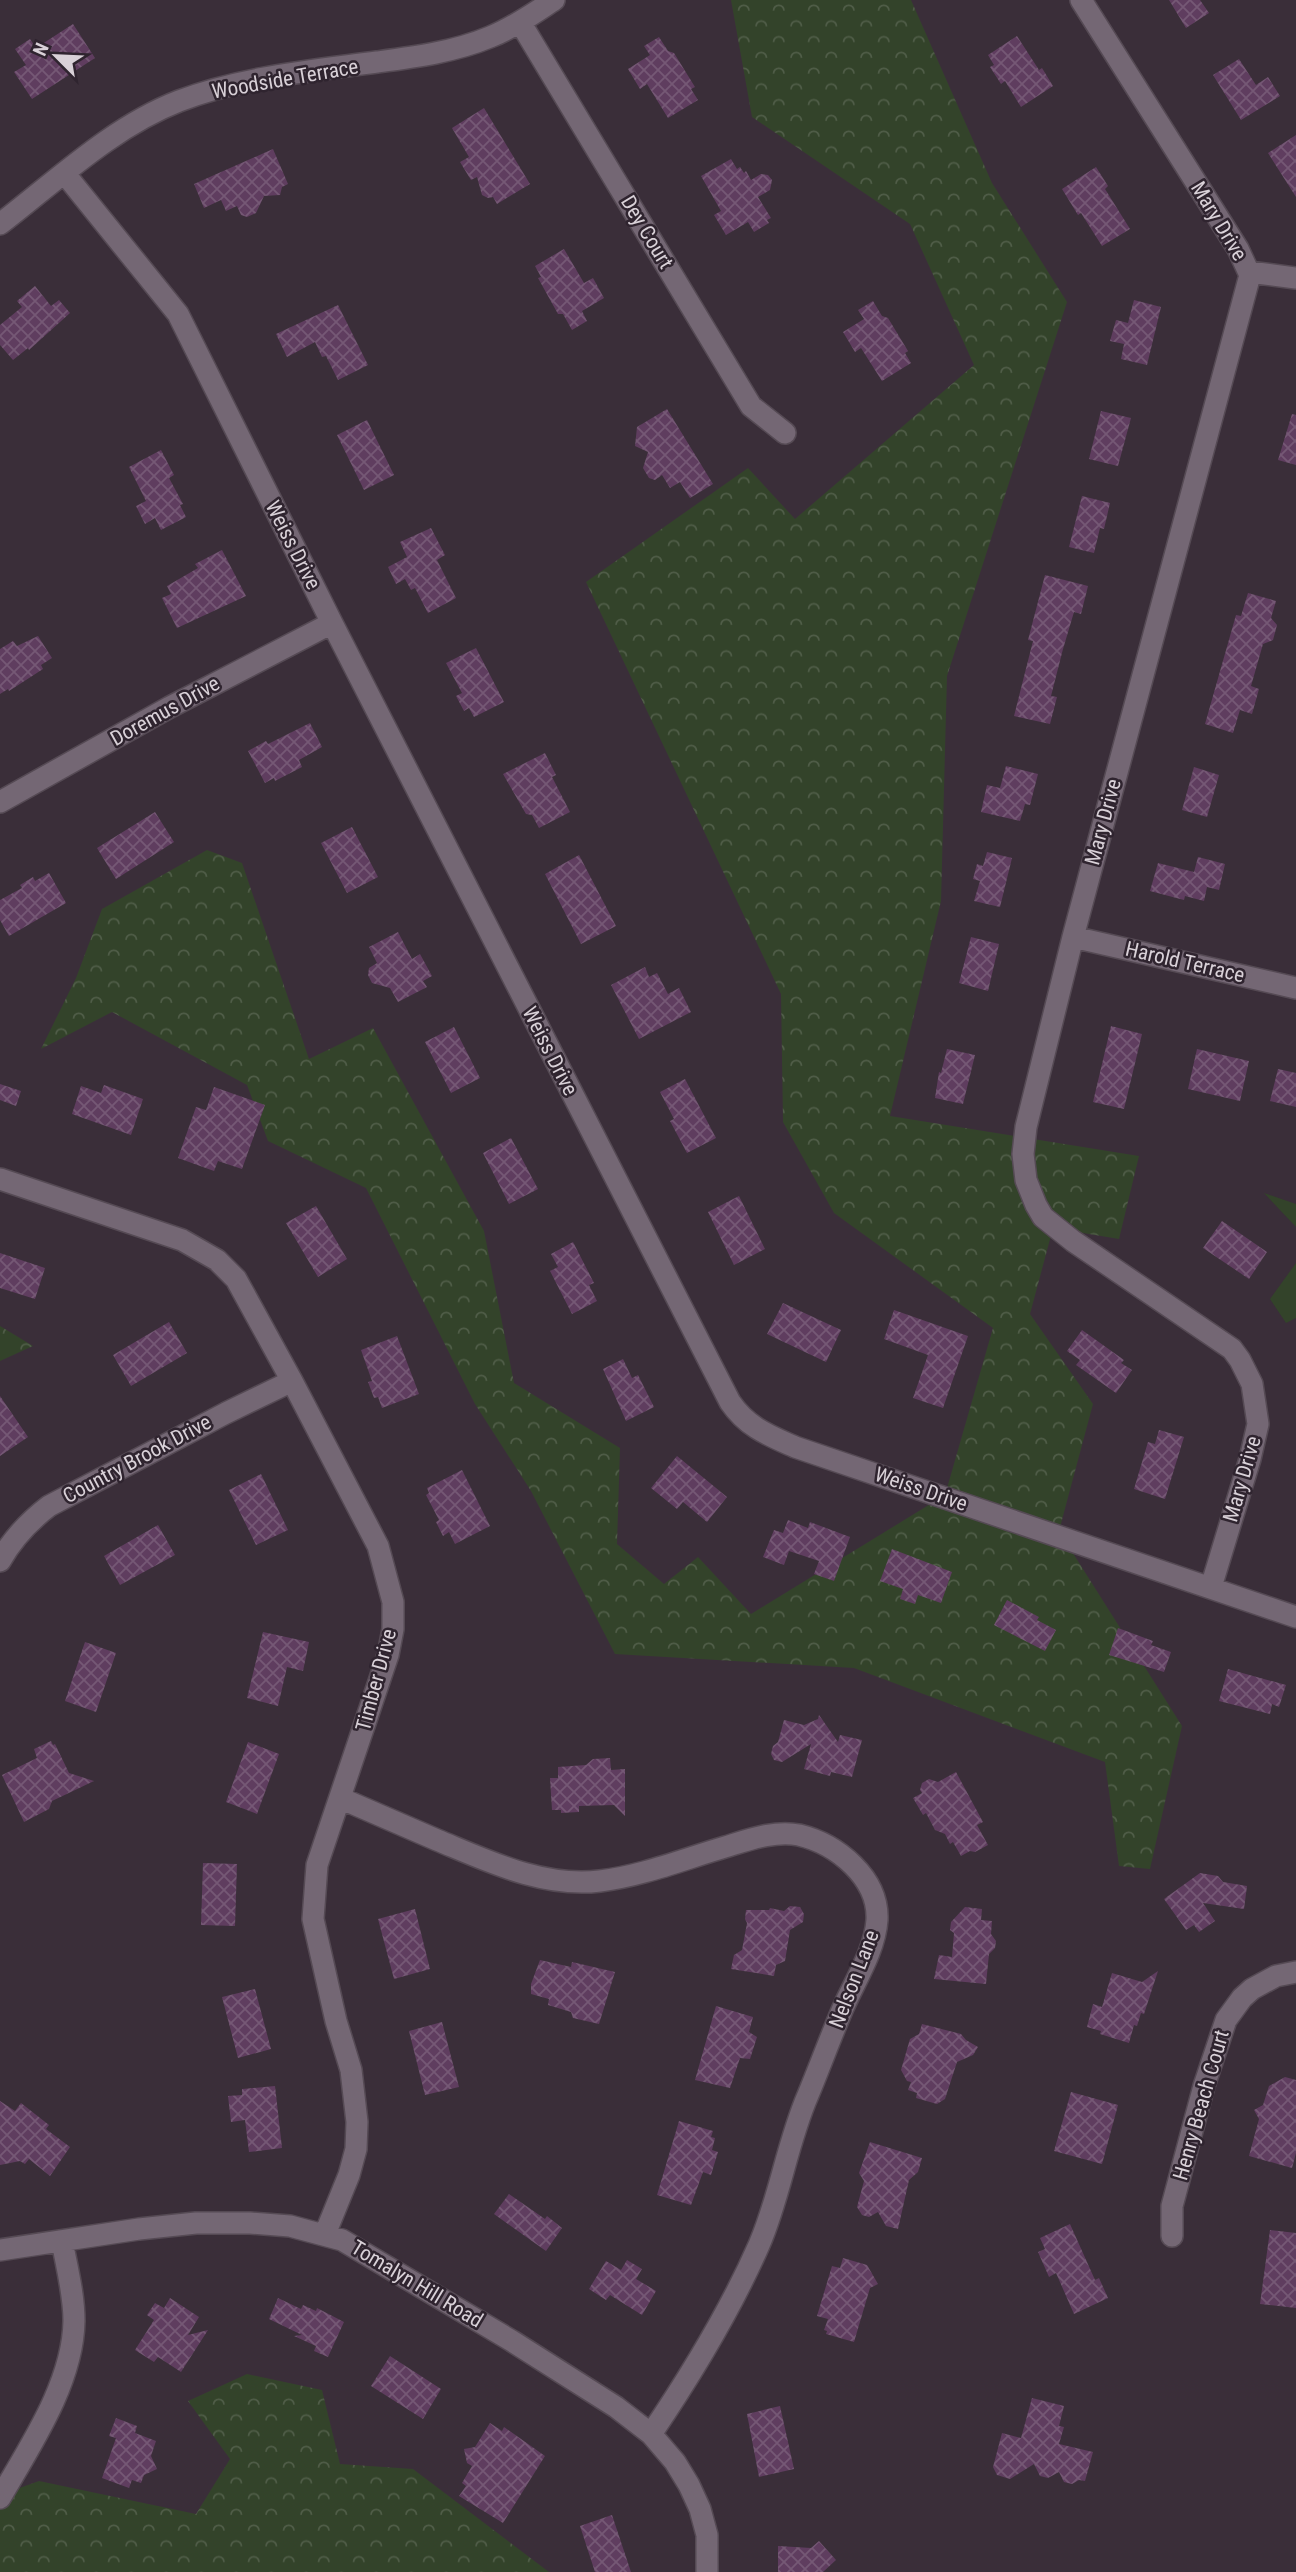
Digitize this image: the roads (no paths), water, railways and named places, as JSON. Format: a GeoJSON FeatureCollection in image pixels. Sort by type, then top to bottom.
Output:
{"type":"FeatureCollection","features":[{"type":"Feature","properties":{"kind":"street","name":"Woodside Terrace"},"geometry":{"type":"LineString","coordinates":[[0,224],[128,128],[178,102],[222,88],[276,76],[436,53],[490,37],[554,0]]}},
{"type":"Feature","properties":{"kind":"street","name":"Mary Drive"},"geometry":{"type":"LineString","coordinates":[[1081,0],[1238,249],[1251,275],[1073,937],[1026,1127],[1023,1154],[1026,1180],[1044,1217],[1073,1241],[1232,1349],[1247,1372],[1256,1397],[1258,1424],[1211,1587]]}},
{"type":"Feature","properties":{"kind":"street","name":"Dey Court"},"geometry":{"type":"LineString","coordinates":[[520,22],[751,406],[785,433]]}},
{"type":"Feature","properties":{"kind":"street","name":"Weiss Drive"},"geometry":{"type":"LineString","coordinates":[[65,174],[178,314],[332,623],[737,1413],[758,1431],[794,1447],[1296,1617]]}},
{"type":"Feature","properties":{"kind":"street"},"geometry":{"type":"LineString","coordinates":[[1249,272],[1296,278]]}},
{"type":"Feature","properties":{"kind":"street","name":"Doremus Drive"},"geometry":{"type":"LineString","coordinates":[[0,802],[170,706],[332,623]]}},
{"type":"Feature","properties":{"kind":"street","name":"Harold Terrace"},"geometry":{"type":"LineString","coordinates":[[1073,937],[1296,988]]}},
{"type":"Feature","properties":{"kind":"street","name":"Timber Drive"},"geometry":{"type":"LineString","coordinates":[[0,1179],[159,1231],[206,1252],[236,1279],[378,1546],[393,1602],[393,1629],[388,1655],[317,1865],[313,1892],[313,1919],[336,2021],[351,2070],[357,2122],[356,2149],[349,2175],[325,2234]]}},
{"type":"Feature","properties":{"kind":"street","name":"Country Brook Drive"},"geometry":{"type":"LineString","coordinates":[[0,1562],[10,1542],[28,1522],[49,1506],[292,1381]]}},
{"type":"Feature","properties":{"kind":"street","name":"Nelson Lane"},"geometry":{"type":"LineString","coordinates":[[340,1798],[493,1863],[531,1876],[571,1882],[626,1877],[762,1836],[802,1836],[839,1853],[858,1871],[872,1894],[877,1920],[869,1952],[806,2098],[759,2244],[687,2381],[651,2434]]}},
{"type":"Feature","properties":{"kind":"street","name":"Henry Beach Court"},"geometry":{"type":"LineString","coordinates":[[1172,2236],[1172,2206],[1204,2086],[1226,2020],[1252,1989],[1276,1976],[1296,1972]]}},
{"type":"Feature","properties":{"kind":"street","name":"Tomalyn Hill Road"},"geometry":{"type":"LineString","coordinates":[[0,2250],[196,2223],[290,2226],[342,2240],[617,2407],[651,2434],[675,2462],[700,2509],[707,2535],[707,2572]]}},
{"type":"Feature","properties":{"kind":"street"},"geometry":{"type":"LineString","coordinates":[[0,2498],[54,2402],[70,2351],[74,2324],[73,2297],[62,2241]]}}]}
